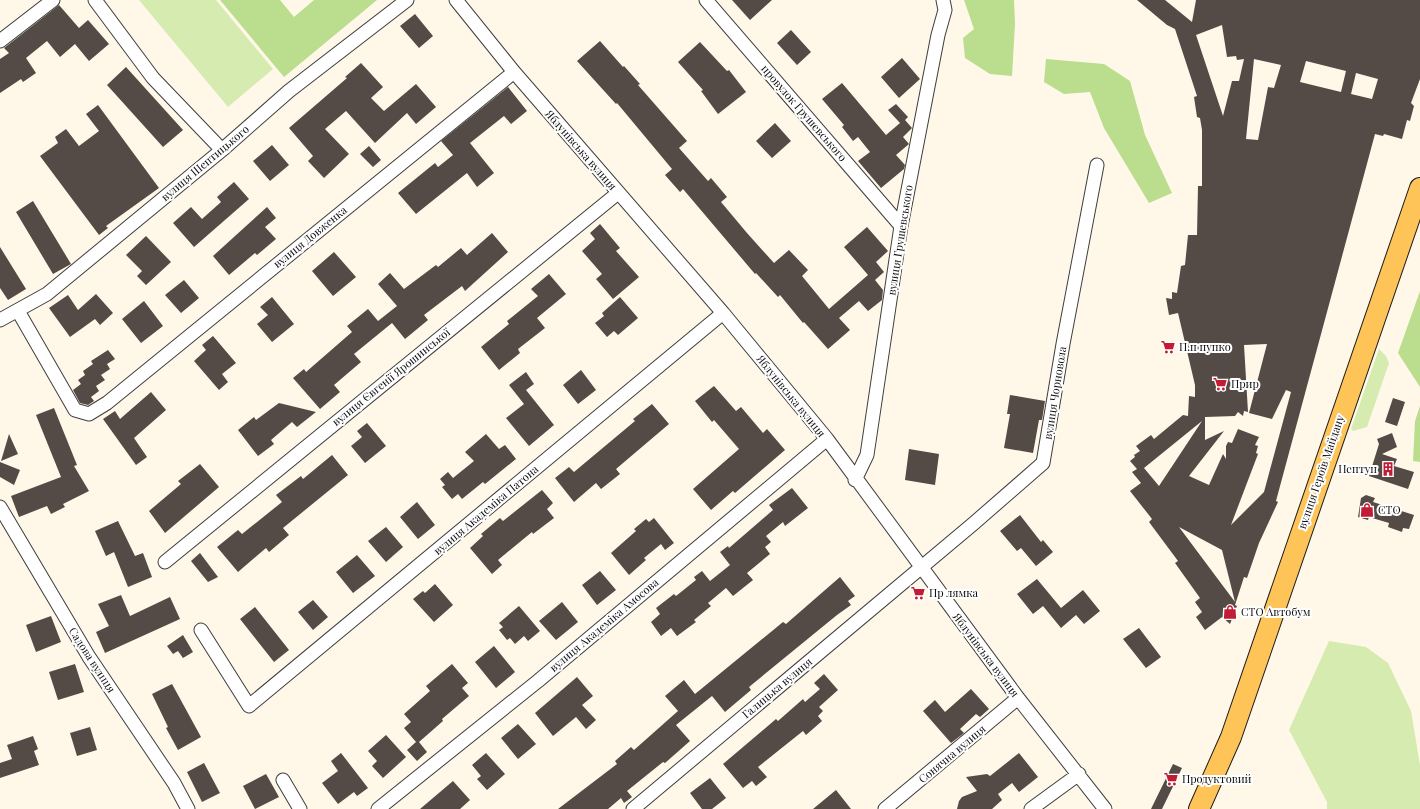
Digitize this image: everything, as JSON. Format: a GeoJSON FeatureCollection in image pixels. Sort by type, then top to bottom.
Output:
{"type":"FeatureCollection","features":[{"type":"Feature","properties":{"kind":"main road","name":"вулиця Героїв Майдану"},"geometry":{"type":"LineString","coordinates":[[1223,757],[1420,188]]}},
{"type":"Feature","properties":{"kind":"main road"},"geometry":{"type":"LineString","coordinates":[[1199,809],[1223,757]]}},
{"type":"Feature","properties":{"kind":"main road"},"geometry":{"type":"LineString","coordinates":[[1213,809],[1223,757]]}},
{"type":"Feature","properties":{"kind":"street"},"geometry":{"type":"LineString","coordinates":[[0,41],[53,0]]}},
{"type":"Feature","properties":{"kind":"street","name":"вулиця Шептицького"},"geometry":{"type":"LineString","coordinates":[[0,320],[47,294],[222,150],[289,91],[407,0]]}},
{"type":"Feature","properties":{"kind":"street","name":"Яблунівська вулиця"},"geometry":{"type":"LineString","coordinates":[[456,0],[514,72],[723,313],[826,439],[1018,698],[1105,809]]}},
{"type":"Feature","properties":{"kind":"street","name":"провулок Грушевського"},"geometry":{"type":"LineString","coordinates":[[706,0],[901,226]]}},
{"type":"Feature","properties":{"kind":"street","name":"вулиця Грушевського"},"geometry":{"type":"LineString","coordinates":[[855,480],[867,455],[901,226],[938,35],[945,10],[943,0]]}},
{"type":"Feature","properties":{"kind":"street"},"geometry":{"type":"LineString","coordinates":[[97,1],[153,78],[222,150]]}},
{"type":"Feature","properties":{"kind":"street","name":"вулиця Довженка"},"geometry":{"type":"LineString","coordinates":[[18,311],[75,410],[89,414],[107,403],[514,72]]}},
{"type":"Feature","properties":{"kind":"street","name":"вулиця Чорновола"},"geometry":{"type":"LineString","coordinates":[[920,567],[1043,463],[1063,344],[1097,165]]}},
{"type":"Feature","properties":{"kind":"street","name":"вулиця Євгенії Ярошинської"},"geometry":{"type":"LineString","coordinates":[[165,562],[618,193]]}},
{"type":"Feature","properties":{"kind":"street","name":"вулиця Академіка Патона"},"geometry":{"type":"LineString","coordinates":[[201,630],[249,706],[723,313]]}},
{"type":"Feature","properties":{"kind":"street","name":"вулиця Академіка Амосова"},"geometry":{"type":"LineString","coordinates":[[378,809],[538,681],[826,439]]}},
{"type":"Feature","properties":{"kind":"street","name":"Садова вулиця"},"geometry":{"type":"LineString","coordinates":[[0,507],[89,656],[174,783],[188,809]]}},
{"type":"Feature","properties":{"kind":"street","name":"Галицька вулиця"},"geometry":{"type":"LineString","coordinates":[[633,809],[920,567]]}},
{"type":"Feature","properties":{"kind":"street","name":"Сонячна вулиця"},"geometry":{"type":"LineString","coordinates":[[885,809],[1018,698]]}},
{"type":"Feature","properties":{"kind":"street"},"geometry":{"type":"LineString","coordinates":[[1031,809],[1079,774]]}},
{"type":"Feature","properties":{"kind":"street"},"geometry":{"type":"LineString","coordinates":[[283,780],[300,809]]}},
{"type":"Feature","properties":{"kind":"green space"},"geometry":{"type":"Polygon","coordinates":[[[139,0],[216,0],[273,69],[228,107],[139,0]]]}},
{"type":"Feature","properties":{"kind":"green space"},"geometry":{"type":"Polygon","coordinates":[[[220,0],[280,0],[294,17],[314,0],[377,0],[284,77],[220,0]]]}},
{"type":"Feature","properties":{"kind":"green space"},"geometry":{"type":"Polygon","coordinates":[[[964,0],[1014,0],[1015,24],[1012,76],[990,74],[965,58],[963,38],[974,29],[964,0]]]}},
{"type":"Feature","properties":{"kind":"green space"},"geometry":{"type":"Polygon","coordinates":[[[1046,59],[1104,64],[1130,81],[1145,135],[1172,193],[1149,203],[1104,128],[1090,92],[1064,94],[1044,82],[1046,59]]]}},
{"type":"Feature","properties":{"kind":"green space"},"geometry":{"type":"Polygon","coordinates":[[[1420,291],[1420,387],[1398,353],[1420,291]]]}},
{"type":"Feature","properties":{"kind":"green space"},"geometry":{"type":"Polygon","coordinates":[[[1379,349],[1386,356],[1389,363],[1367,427],[1353,431],[1351,429],[1379,349]]]}},
{"type":"Feature","properties":{"kind":"green space"},"geometry":{"type":"Polygon","coordinates":[[[1420,406],[1420,462],[1413,461],[1415,421],[1420,406]]]}},
{"type":"Feature","properties":{"kind":"green space"},"geometry":{"type":"Polygon","coordinates":[[[1329,641],[1366,647],[1388,663],[1411,711],[1420,765],[1420,809],[1327,809],[1327,802],[1289,730],[1329,641]]]}},
{"type":"Feature","properties":{"kind":"building"},"geometry":{"type":"Polygon","coordinates":[[[732,0],[772,0],[750,20],[732,0]]]}},
{"type":"Feature","properties":{"kind":"building"},"geometry":{"type":"Polygon","coordinates":[[[1137,0],[1165,0],[1192,22],[1196,0],[1420,0],[1420,79],[1411,103],[1414,106],[1410,121],[1407,120],[1402,139],[1384,134],[1383,136],[1375,134],[1276,501],[1278,502],[1259,543],[1247,578],[1244,577],[1235,605],[1237,606],[1230,624],[1222,617],[1205,630],[1196,617],[1202,612],[1195,602],[1200,598],[1175,563],[1178,561],[1149,522],[1152,519],[1130,491],[1141,483],[1132,472],[1137,469],[1130,461],[1135,457],[1134,455],[1140,451],[1136,446],[1151,435],[1154,439],[1183,415],[1188,416],[1189,396],[1195,397],[1195,385],[1178,313],[1169,315],[1166,298],[1172,299],[1172,292],[1177,293],[1181,266],[1185,265],[1188,235],[1197,235],[1198,186],[1202,186],[1202,130],[1200,118],[1197,117],[1194,97],[1197,96],[1175,29],[1167,25],[1137,0]],[[1222,25],[1196,35],[1223,116],[1232,81],[1239,81],[1244,59],[1237,60],[1236,56],[1227,57],[1222,25]],[[1254,59],[1246,139],[1258,140],[1268,87],[1274,88],[1281,65],[1254,59]],[[1306,61],[1300,82],[1341,92],[1346,71],[1306,61]],[[1356,73],[1351,94],[1372,99],[1378,79],[1356,73]],[[1267,344],[1244,345],[1248,412],[1244,411],[1243,416],[1238,412],[1235,416],[1205,417],[1205,440],[1224,431],[1189,476],[1209,485],[1223,454],[1226,459],[1226,446],[1228,442],[1232,443],[1238,429],[1259,437],[1255,445],[1258,446],[1256,453],[1258,454],[1231,525],[1264,492],[1291,392],[1286,390],[1272,419],[1249,413],[1267,344]],[[1202,421],[1144,468],[1159,486],[1202,421]],[[1179,527],[1235,602],[1222,550],[1179,527]]]}},
{"type":"Feature","properties":{"kind":"building"},"geometry":{"type":"Polygon","coordinates":[[[59,5],[79,28],[88,20],[109,44],[89,61],[75,44],[60,57],[47,41],[26,58],[36,73],[23,82],[21,79],[0,93],[0,59],[9,53],[4,48],[59,5]]]}},
{"type":"Feature","properties":{"kind":"building"},"geometry":{"type":"Polygon","coordinates":[[[415,14],[433,36],[419,48],[400,26],[415,14]]]}},
{"type":"Feature","properties":{"kind":"building"},"geometry":{"type":"Polygon","coordinates":[[[791,30],[811,52],[797,65],[777,43],[791,30]]]}},
{"type":"Feature","properties":{"kind":"building"},"geometry":{"type":"Polygon","coordinates":[[[600,41],[640,84],[638,85],[687,141],[679,148],[708,181],[711,178],[727,197],[721,202],[747,233],[774,263],[789,250],[808,270],[802,276],[829,309],[868,275],[844,247],[867,227],[888,251],[876,262],[884,272],[875,280],[883,290],[882,300],[868,311],[859,301],[839,318],[850,330],[828,349],[804,322],[803,323],[780,295],[778,297],[756,273],[755,274],[683,189],[680,192],[665,175],[672,169],[617,103],[616,104],[577,61],[600,41]]]}},
{"type":"Feature","properties":{"kind":"building"},"geometry":{"type":"Polygon","coordinates":[[[700,42],[727,71],[729,70],[746,92],[718,114],[701,91],[703,90],[678,62],[700,42]]]}},
{"type":"Feature","properties":{"kind":"building"},"geometry":{"type":"Polygon","coordinates":[[[902,58],[920,79],[899,98],[881,77],[902,58]]]}},
{"type":"Feature","properties":{"kind":"building"},"geometry":{"type":"Polygon","coordinates":[[[361,63],[383,87],[371,98],[384,111],[416,84],[436,107],[416,124],[407,113],[375,143],[346,111],[325,129],[349,154],[324,178],[308,161],[313,156],[289,128],[347,78],[345,77],[361,63]]]}},
{"type":"Feature","properties":{"kind":"building"},"geometry":{"type":"Polygon","coordinates":[[[126,67],[183,130],[163,147],[107,85],[126,67]]]}},
{"type":"Feature","properties":{"kind":"building"},"geometry":{"type":"Polygon","coordinates":[[[842,83],[886,135],[900,123],[888,110],[896,104],[908,117],[905,120],[912,128],[903,137],[909,144],[896,155],[905,165],[904,169],[881,188],[858,161],[870,152],[858,137],[853,141],[842,127],[844,125],[822,99],[842,83]]]}},
{"type":"Feature","properties":{"kind":"building"},"geometry":{"type":"Polygon","coordinates":[[[508,87],[527,111],[511,124],[504,116],[470,143],[494,173],[477,187],[467,173],[416,214],[398,193],[435,163],[438,167],[453,155],[441,141],[508,87]]]}},
{"type":"Feature","properties":{"kind":"building"},"geometry":{"type":"Polygon","coordinates":[[[98,105],[159,188],[106,226],[108,228],[99,235],[40,156],[58,143],[55,137],[66,129],[79,146],[99,131],[86,114],[98,105]]]}},
{"type":"Feature","properties":{"kind":"building"},"geometry":{"type":"Polygon","coordinates":[[[775,123],[791,141],[772,158],[756,141],[775,123]]]}},
{"type":"Feature","properties":{"kind":"building"},"geometry":{"type":"Polygon","coordinates":[[[272,145],[289,165],[270,181],[253,161],[272,145]]]}},
{"type":"Feature","properties":{"kind":"building"},"geometry":{"type":"Polygon","coordinates":[[[369,146],[381,160],[373,167],[360,154],[369,146]]]}},
{"type":"Feature","properties":{"kind":"building"},"geometry":{"type":"Polygon","coordinates":[[[234,182],[249,199],[194,247],[173,223],[191,207],[202,219],[221,202],[217,197],[234,182]]]}},
{"type":"Feature","properties":{"kind":"building"},"geometry":{"type":"Polygon","coordinates":[[[33,201],[71,264],[53,274],[16,212],[33,201]]]}},
{"type":"Feature","properties":{"kind":"building"},"geometry":{"type":"Polygon","coordinates":[[[267,207],[276,218],[265,227],[276,239],[257,255],[255,253],[229,275],[213,256],[267,207]]]}},
{"type":"Feature","properties":{"kind":"building"},"geometry":{"type":"Polygon","coordinates":[[[600,224],[620,248],[616,251],[639,277],[613,299],[596,279],[602,274],[582,251],[595,239],[590,233],[600,224]]]}},
{"type":"Feature","properties":{"kind":"building"},"geometry":{"type":"Polygon","coordinates":[[[492,233],[508,252],[465,291],[462,286],[424,315],[428,320],[405,339],[392,323],[354,354],[361,362],[334,385],[340,392],[320,409],[293,378],[304,369],[306,372],[352,332],[347,326],[368,309],[378,321],[397,306],[378,284],[390,273],[404,289],[436,265],[438,267],[461,248],[467,255],[492,233]]]}},
{"type":"Feature","properties":{"kind":"building"},"geometry":{"type":"Polygon","coordinates":[[[146,236],[171,262],[146,285],[137,276],[142,271],[126,255],[146,236]]]}},
{"type":"Feature","properties":{"kind":"building"},"geometry":{"type":"Polygon","coordinates":[[[0,247],[26,289],[8,300],[0,288],[0,247]]]}},
{"type":"Feature","properties":{"kind":"building"},"geometry":{"type":"Polygon","coordinates":[[[334,252],[356,277],[333,296],[312,271],[334,252]]]}},
{"type":"Feature","properties":{"kind":"building"},"geometry":{"type":"Polygon","coordinates":[[[549,274],[566,294],[537,318],[545,328],[518,349],[520,353],[499,370],[481,347],[509,324],[507,321],[538,296],[531,289],[549,274]]]}},
{"type":"Feature","properties":{"kind":"building"},"geometry":{"type":"Polygon","coordinates":[[[184,280],[199,298],[181,313],[165,295],[184,280]]]}},
{"type":"Feature","properties":{"kind":"building"},"geometry":{"type":"Polygon","coordinates":[[[96,294],[113,313],[100,325],[95,319],[70,337],[49,308],[68,295],[78,310],[96,294]]]}},
{"type":"Feature","properties":{"kind":"building"},"geometry":{"type":"Polygon","coordinates":[[[272,297],[294,324],[272,342],[257,324],[268,315],[260,307],[272,297]]]}},
{"type":"Feature","properties":{"kind":"building"},"geometry":{"type":"Polygon","coordinates":[[[620,297],[638,318],[618,335],[614,331],[607,337],[595,323],[604,316],[602,313],[620,297]]]}},
{"type":"Feature","properties":{"kind":"building"},"geometry":{"type":"Polygon","coordinates":[[[144,301],[163,326],[141,343],[122,319],[144,301]]]}},
{"type":"Feature","properties":{"kind":"building"},"geometry":{"type":"Polygon","coordinates":[[[213,336],[236,363],[222,374],[228,382],[219,390],[194,361],[206,350],[202,345],[213,336]]]}},
{"type":"Feature","properties":{"kind":"building"},"geometry":{"type":"Polygon","coordinates":[[[108,350],[115,359],[107,364],[110,369],[101,375],[105,380],[96,386],[99,391],[91,397],[94,401],[88,405],[80,403],[73,390],[81,384],[78,380],[85,375],[83,371],[93,364],[91,361],[108,350]]]}},
{"type":"Feature","properties":{"kind":"building"},"geometry":{"type":"Polygon","coordinates":[[[581,370],[596,390],[578,404],[563,385],[581,370]]]}},
{"type":"Feature","properties":{"kind":"building"},"geometry":{"type":"Polygon","coordinates":[[[526,372],[534,384],[526,390],[554,425],[529,446],[506,418],[524,404],[509,385],[526,372]]]}},
{"type":"Feature","properties":{"kind":"building"},"geometry":{"type":"Polygon","coordinates":[[[714,386],[736,411],[741,407],[763,433],[767,429],[785,450],[735,493],[733,491],[711,510],[693,489],[739,449],[714,420],[712,422],[695,401],[714,386]]]}},
{"type":"Feature","properties":{"kind":"building"},"geometry":{"type":"Polygon","coordinates":[[[151,392],[166,410],[134,438],[147,457],[136,465],[103,419],[115,411],[120,419],[151,392]]]}},
{"type":"Feature","properties":{"kind":"building"},"geometry":{"type":"Polygon","coordinates":[[[1010,395],[1045,401],[1042,420],[1039,420],[1033,453],[1004,448],[1010,414],[1007,414],[1010,395]]]}},
{"type":"Feature","properties":{"kind":"building"},"geometry":{"type":"Polygon","coordinates":[[[1393,398],[1405,402],[1397,426],[1385,422],[1393,398]]]}},
{"type":"Feature","properties":{"kind":"building"},"geometry":{"type":"Polygon","coordinates":[[[279,403],[316,412],[297,427],[292,422],[271,440],[274,444],[258,456],[238,430],[254,417],[256,420],[279,403]]]}},
{"type":"Feature","properties":{"kind":"building"},"geometry":{"type":"Polygon","coordinates":[[[652,404],[669,424],[616,469],[620,474],[601,489],[596,483],[574,502],[555,478],[569,467],[574,472],[635,421],[633,419],[652,404]]]}},
{"type":"Feature","properties":{"kind":"building"},"geometry":{"type":"Polygon","coordinates":[[[54,408],[77,465],[74,466],[89,491],[63,504],[65,507],[51,514],[47,506],[19,517],[11,496],[61,477],[36,415],[54,408]]]}},
{"type":"Feature","properties":{"kind":"building"},"geometry":{"type":"Polygon","coordinates":[[[367,423],[386,446],[365,463],[351,446],[362,437],[357,431],[367,423]]]}},
{"type":"Feature","properties":{"kind":"building","name":"Нептун"},"geometry":{"type":"Polygon","coordinates":[[[1392,433],[1397,447],[1382,454],[1397,459],[1394,466],[1414,472],[1408,489],[1369,476],[1379,444],[1377,439],[1392,433]]]}},
{"type":"Feature","properties":{"kind":"building"},"geometry":{"type":"Polygon","coordinates":[[[9,434],[18,454],[1,461],[9,434]]]}},
{"type":"Feature","properties":{"kind":"building"},"geometry":{"type":"Polygon","coordinates":[[[486,434],[499,449],[505,445],[516,459],[485,484],[483,482],[462,499],[458,494],[452,499],[442,487],[445,485],[440,479],[448,472],[453,478],[474,461],[465,452],[486,434]]]}},
{"type":"Feature","properties":{"kind":"building"},"geometry":{"type":"Polygon","coordinates":[[[909,449],[939,454],[935,485],[905,480],[909,449]]]}},
{"type":"Feature","properties":{"kind":"building"},"geometry":{"type":"Polygon","coordinates":[[[332,455],[348,475],[283,528],[289,535],[269,552],[266,548],[238,572],[217,547],[238,530],[242,534],[282,502],[276,495],[301,476],[303,479],[332,455]]]}},
{"type":"Feature","properties":{"kind":"building"},"geometry":{"type":"Polygon","coordinates":[[[0,462],[20,470],[14,485],[0,477],[0,462]]]}},
{"type":"Feature","properties":{"kind":"building"},"geometry":{"type":"Polygon","coordinates":[[[200,464],[219,487],[165,533],[149,511],[181,484],[178,481],[200,464]]]}},
{"type":"Feature","properties":{"kind":"building"},"geometry":{"type":"Polygon","coordinates":[[[792,488],[808,508],[785,526],[783,522],[766,536],[771,542],[765,547],[770,554],[747,573],[753,580],[733,596],[726,588],[708,603],[711,606],[694,620],[696,622],[677,636],[671,628],[661,636],[651,622],[660,614],[656,608],[674,594],[676,596],[696,580],[694,577],[702,571],[710,581],[730,565],[720,552],[728,546],[729,548],[773,510],[769,505],[792,488]]]}},
{"type":"Feature","properties":{"kind":"building"},"geometry":{"type":"Polygon","coordinates":[[[542,490],[553,503],[547,509],[554,518],[533,534],[532,532],[498,560],[502,565],[492,574],[470,548],[483,536],[481,534],[500,518],[503,521],[542,490]]]}},
{"type":"Feature","properties":{"kind":"building"},"geometry":{"type":"Polygon","coordinates":[[[1366,495],[1375,498],[1373,502],[1414,515],[1409,529],[1403,528],[1402,532],[1388,527],[1389,523],[1369,517],[1368,520],[1358,517],[1361,498],[1366,495]]]}},
{"type":"Feature","properties":{"kind":"building"},"geometry":{"type":"Polygon","coordinates":[[[417,502],[435,525],[418,539],[400,517],[417,502]]]}},
{"type":"Feature","properties":{"kind":"building"},"geometry":{"type":"Polygon","coordinates":[[[1020,515],[1041,542],[1043,540],[1053,552],[1036,566],[1021,548],[1017,551],[1000,531],[1020,515]]]}},
{"type":"Feature","properties":{"kind":"building"},"geometry":{"type":"Polygon","coordinates":[[[654,518],[674,543],[665,550],[661,544],[644,558],[646,560],[629,575],[611,553],[636,531],[634,529],[646,519],[649,522],[654,518]]]}},
{"type":"Feature","properties":{"kind":"building"},"geometry":{"type":"Polygon","coordinates":[[[118,521],[135,556],[143,553],[152,577],[128,587],[114,552],[106,556],[95,531],[118,521]]]}},
{"type":"Feature","properties":{"kind":"building"},"geometry":{"type":"Polygon","coordinates":[[[386,527],[403,547],[386,562],[368,541],[386,527]]]}},
{"type":"Feature","properties":{"kind":"building"},"geometry":{"type":"Polygon","coordinates":[[[200,553],[218,577],[208,582],[191,561],[200,553]]]}},
{"type":"Feature","properties":{"kind":"building"},"geometry":{"type":"Polygon","coordinates":[[[357,555],[375,576],[353,593],[336,572],[357,555]]]}},
{"type":"Feature","properties":{"kind":"building"},"geometry":{"type":"Polygon","coordinates":[[[600,571],[616,590],[597,605],[582,585],[600,571]]]}},
{"type":"Feature","properties":{"kind":"building"},"geometry":{"type":"Polygon","coordinates":[[[840,577],[855,596],[848,601],[851,605],[749,687],[751,690],[725,712],[712,696],[676,725],[690,741],[665,763],[663,762],[627,791],[632,797],[624,803],[621,798],[608,809],[558,809],[617,764],[615,761],[631,747],[634,750],[678,711],[665,696],[684,680],[695,694],[783,622],[786,624],[840,577]]]}},
{"type":"Feature","properties":{"kind":"building"},"geometry":{"type":"Polygon","coordinates":[[[1037,579],[1061,608],[1083,590],[1100,611],[1084,624],[1076,615],[1061,628],[1043,606],[1033,614],[1017,594],[1037,579]]]}},
{"type":"Feature","properties":{"kind":"building"},"geometry":{"type":"Polygon","coordinates":[[[435,584],[453,605],[434,622],[413,599],[423,591],[425,593],[435,584]]]}},
{"type":"Feature","properties":{"kind":"building"},"geometry":{"type":"Polygon","coordinates":[[[121,595],[130,616],[170,597],[180,619],[105,653],[96,632],[109,626],[98,604],[121,595]]]}},
{"type":"Feature","properties":{"kind":"building"},"geometry":{"type":"Polygon","coordinates":[[[313,600],[328,617],[313,630],[298,612],[313,600]]]}},
{"type":"Feature","properties":{"kind":"building"},"geometry":{"type":"Polygon","coordinates":[[[562,602],[578,622],[556,640],[539,621],[562,602]]]}},
{"type":"Feature","properties":{"kind":"building"},"geometry":{"type":"Polygon","coordinates":[[[519,606],[540,631],[528,641],[524,636],[515,644],[510,638],[507,640],[499,630],[503,627],[499,623],[519,606]]]}},
{"type":"Feature","properties":{"kind":"building"},"geometry":{"type":"Polygon","coordinates":[[[255,607],[289,650],[274,662],[240,619],[255,607]]]}},
{"type":"Feature","properties":{"kind":"building"},"geometry":{"type":"Polygon","coordinates":[[[51,616],[61,642],[36,652],[26,625],[51,616]]]}},
{"type":"Feature","properties":{"kind":"building"},"geometry":{"type":"Polygon","coordinates":[[[1139,628],[1161,657],[1146,668],[1123,639],[1139,628]]]}},
{"type":"Feature","properties":{"kind":"building"},"geometry":{"type":"Polygon","coordinates":[[[183,635],[193,652],[183,658],[178,651],[173,654],[167,646],[183,635]]]}},
{"type":"Feature","properties":{"kind":"building"},"geometry":{"type":"Polygon","coordinates":[[[494,646],[515,672],[496,688],[475,662],[494,646]]]}},
{"type":"Feature","properties":{"kind":"building"},"geometry":{"type":"Polygon","coordinates":[[[75,664],[84,692],[58,700],[49,672],[75,664]]]}},
{"type":"Feature","properties":{"kind":"building"},"geometry":{"type":"Polygon","coordinates":[[[452,664],[468,683],[462,688],[469,696],[442,719],[443,721],[419,742],[427,752],[417,761],[407,750],[416,742],[404,728],[411,722],[404,714],[430,691],[426,686],[452,664]]]}},
{"type":"Feature","properties":{"kind":"building"},"geometry":{"type":"Polygon","coordinates":[[[824,674],[838,690],[819,707],[823,711],[818,716],[822,721],[806,735],[803,731],[758,767],[767,777],[756,786],[752,781],[743,788],[723,764],[776,719],[778,721],[803,699],[805,702],[820,689],[814,683],[824,674]]]}},
{"type":"Feature","properties":{"kind":"building"},"geometry":{"type":"Polygon","coordinates":[[[577,677],[593,696],[582,705],[596,720],[586,729],[576,717],[553,736],[535,713],[577,677]]]}},
{"type":"Feature","properties":{"kind":"building"},"geometry":{"type":"Polygon","coordinates":[[[172,684],[201,737],[178,750],[166,728],[168,727],[152,694],[172,684]]]}},
{"type":"Feature","properties":{"kind":"building"},"geometry":{"type":"Polygon","coordinates":[[[971,689],[989,709],[980,717],[976,714],[960,729],[964,733],[951,743],[923,711],[935,700],[945,712],[971,689]]]}},
{"type":"Feature","properties":{"kind":"building"},"geometry":{"type":"Polygon","coordinates":[[[518,724],[536,744],[518,759],[501,738],[518,724]]]}},
{"type":"Feature","properties":{"kind":"building"},"geometry":{"type":"Polygon","coordinates":[[[90,727],[97,750],[77,756],[70,733],[90,727]]]}},
{"type":"Feature","properties":{"kind":"building"},"geometry":{"type":"Polygon","coordinates":[[[386,735],[406,757],[383,778],[372,766],[377,761],[368,751],[386,735]]]}},
{"type":"Feature","properties":{"kind":"building"},"geometry":{"type":"Polygon","coordinates":[[[33,736],[38,749],[34,751],[39,765],[0,778],[0,763],[12,759],[7,745],[33,736]]]}},
{"type":"Feature","properties":{"kind":"building"},"geometry":{"type":"Polygon","coordinates":[[[341,753],[368,788],[357,796],[354,792],[338,804],[322,783],[338,771],[331,761],[341,753]]]}},
{"type":"Feature","properties":{"kind":"building"},"geometry":{"type":"Polygon","coordinates":[[[486,753],[505,774],[487,790],[477,779],[481,776],[472,765],[486,753]]]}},
{"type":"Feature","properties":{"kind":"building"},"geometry":{"type":"Polygon","coordinates":[[[1019,753],[1038,777],[1019,792],[1012,783],[998,794],[1002,800],[992,809],[957,809],[959,801],[962,797],[977,791],[966,777],[987,774],[990,776],[1019,753]]]}},
{"type":"Feature","properties":{"kind":"building"},"geometry":{"type":"Polygon","coordinates":[[[204,763],[220,793],[202,802],[187,772],[204,763]]]}},
{"type":"Feature","properties":{"kind":"building","name":"Продуктовий"},"geometry":{"type":"Polygon","coordinates":[[[1173,764],[1182,768],[1162,809],[1151,809],[1173,764]]]}},
{"type":"Feature","properties":{"kind":"building"},"geometry":{"type":"Polygon","coordinates":[[[266,774],[279,797],[255,809],[243,786],[266,774]]]}},
{"type":"Feature","properties":{"kind":"building"},"geometry":{"type":"Polygon","coordinates":[[[710,778],[726,798],[712,809],[702,809],[690,793],[710,778]]]}},
{"type":"Feature","properties":{"kind":"building"},"geometry":{"type":"Polygon","coordinates":[[[453,781],[470,800],[460,809],[420,809],[453,781]]]}},
{"type":"Feature","properties":{"kind":"building"},"geometry":{"type":"Polygon","coordinates":[[[836,790],[851,809],[813,809],[836,790]]]}},
{"type":"Feature","properties":{"kind":"place","name":"П.п пупко"},"geometry":{"type":"Point","coordinates":[1168,347]}},
{"type":"Feature","properties":{"kind":"place","name":"Прир"},"geometry":{"type":"Point","coordinates":[1220,384]}},
{"type":"Feature","properties":{"kind":"place","name":"Нептун"},"geometry":{"type":"Point","coordinates":[1388,469]}},
{"type":"Feature","properties":{"kind":"place","name":"СТО"},"geometry":{"type":"Point","coordinates":[1367,510]}},
{"type":"Feature","properties":{"kind":"place","name":"Пр лямка"},"geometry":{"type":"Point","coordinates":[918,593]}},
{"type":"Feature","properties":{"kind":"place","name":"СТО Автобум"},"geometry":{"type":"Point","coordinates":[1230,612]}},
{"type":"Feature","properties":{"kind":"place","name":"Продуктовий"},"geometry":{"type":"Point","coordinates":[1171,779]}}]}
